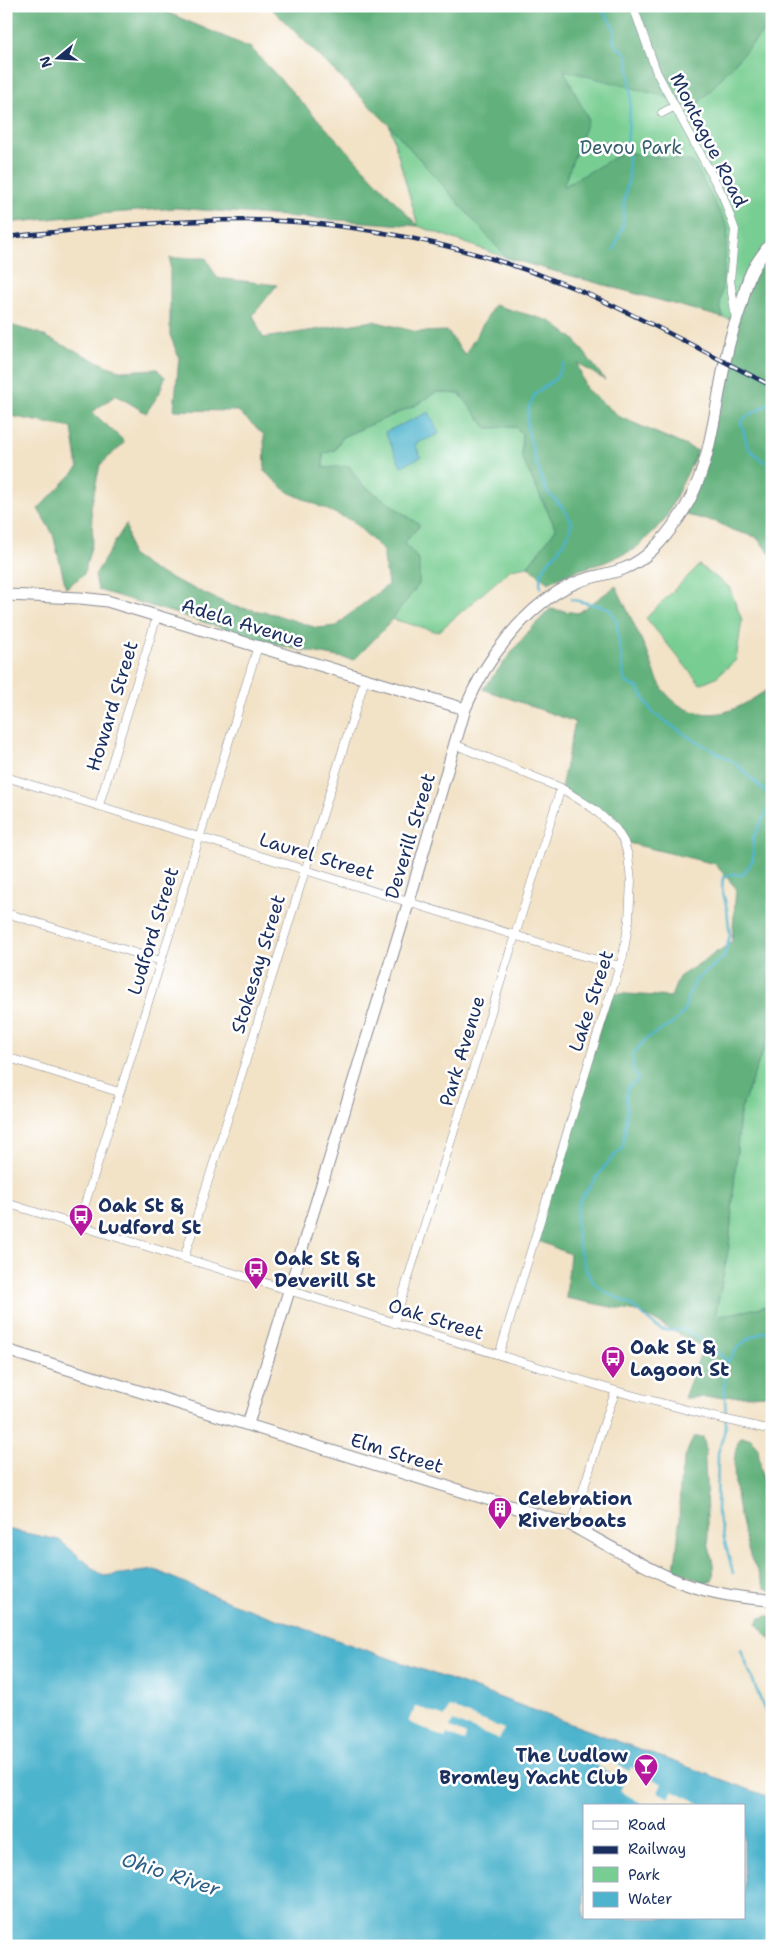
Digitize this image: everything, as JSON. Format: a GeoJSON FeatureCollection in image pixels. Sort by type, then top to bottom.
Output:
{"type":"FeatureCollection","features":[{"type":"Feature","properties":{"kind":"main road","name":"Deverill Street"},"geometry":{"type":"LineString","coordinates":[[248,1424],[409,901],[466,708],[475,684],[500,646],[523,621],[557,592],[576,582],[624,569],[638,561],[649,554],[668,534],[682,514],[690,500],[704,463],[714,426],[727,353],[750,273],[772,241]]}},
{"type":"Feature","properties":{"kind":"main road","name":"Adela Avenue"},"geometry":{"type":"LineString","coordinates":[[6,595],[107,601],[466,708]]}},
{"type":"Feature","properties":{"kind":"main road","name":"Elm Street"},"geometry":{"type":"LineString","coordinates":[[6,1350],[571,1525],[671,1578],[728,1596],[772,1600]]}},
{"type":"Feature","properties":{"kind":"street","name":"Montague Road"},"geometry":{"type":"LineString","coordinates":[[632,6],[657,73],[723,196],[735,230],[730,280],[736,321]]}},
{"type":"Feature","properties":{"kind":"street"},"geometry":{"type":"LineString","coordinates":[[662,113],[675,106]]}},
{"type":"Feature","properties":{"kind":"street","name":"Howard Street"},"geometry":{"type":"LineString","coordinates":[[99,805],[157,616]]}},
{"type":"Feature","properties":{"kind":"street","name":"Ludford Street"},"geometry":{"type":"LineString","coordinates":[[78,1226],[258,646]]}},
{"type":"Feature","properties":{"kind":"street","name":"Stokesay Street"},"geometry":{"type":"LineString","coordinates":[[184,1258],[365,679]]}},
{"type":"Feature","properties":{"kind":"street","name":"Lake Street"},"geometry":{"type":"LineString","coordinates":[[456,745],[561,788],[594,809],[616,829],[624,842],[631,881],[627,939],[620,966],[499,1355]]}},
{"type":"Feature","properties":{"kind":"street","name":"Laurel Street"},"geometry":{"type":"LineString","coordinates":[[6,777],[620,966]]}},
{"type":"Feature","properties":{"kind":"street","name":"Park Avenue"},"geometry":{"type":"LineString","coordinates":[[394,1323],[561,788]]}},
{"type":"Feature","properties":{"kind":"street"},"geometry":{"type":"LineString","coordinates":[[6,913],[161,961]]}},
{"type":"Feature","properties":{"kind":"street"},"geometry":{"type":"LineString","coordinates":[[6,1057],[120,1092]]}},
{"type":"Feature","properties":{"kind":"street","name":"Oak Street"},"geometry":{"type":"LineString","coordinates":[[6,1204],[616,1391],[772,1430]]}},
{"type":"Feature","properties":{"kind":"street"},"geometry":{"type":"LineString","coordinates":[[571,1525],[616,1391]]}},
{"type":"Feature","properties":{"kind":"green space"},"geometry":{"type":"Polygon","coordinates":[[[6,6],[152,6],[251,48],[418,226],[176,208],[6,223],[6,6]]]}},
{"type":"Feature","properties":{"kind":"green space","name":"Devou Park"},"geometry":{"type":"Polygon","coordinates":[[[269,6],[772,6],[772,22],[697,105],[564,70],[588,119],[563,187],[624,152],[693,162],[728,228],[720,307],[724,318],[507,258],[390,126],[269,6]]]}},
{"type":"Feature","properties":{"kind":"green space","name":"Devou Park"},"geometry":{"type":"Polygon","coordinates":[[[356,6],[772,6],[772,241],[736,321],[507,258],[418,226],[356,6]]]}},
{"type":"Feature","properties":{"kind":"green space"},"geometry":{"type":"Polygon","coordinates":[[[772,241],[772,556],[756,537],[732,530],[717,522],[682,514],[690,500],[750,273],[772,241]]]}},
{"type":"Feature","properties":{"kind":"green space"},"geometry":{"type":"Polygon","coordinates":[[[170,258],[206,258],[217,278],[277,285],[253,315],[263,338],[373,321],[417,332],[447,331],[465,355],[494,305],[550,321],[574,339],[605,380],[577,363],[586,389],[620,417],[698,451],[664,521],[635,549],[548,583],[528,566],[556,529],[522,458],[522,433],[515,427],[487,428],[460,394],[436,392],[416,405],[342,437],[335,450],[323,454],[323,468],[349,466],[361,484],[420,525],[404,543],[419,560],[419,584],[387,626],[354,660],[286,647],[98,590],[95,575],[126,524],[131,555],[153,570],[232,606],[274,614],[317,628],[337,626],[388,585],[383,550],[352,521],[288,492],[265,472],[264,435],[238,411],[174,410],[179,358],[170,335],[170,258]]]}},
{"type":"Feature","properties":{"kind":"green space"},"geometry":{"type":"Polygon","coordinates":[[[6,324],[38,333],[107,366],[123,371],[157,369],[165,377],[159,394],[146,413],[116,395],[92,412],[125,442],[100,465],[91,507],[93,539],[84,574],[66,588],[53,534],[38,509],[78,468],[72,428],[6,415],[6,324]]]}},
{"type":"Feature","properties":{"kind":"green space"},"geometry":{"type":"Polygon","coordinates":[[[436,392],[460,394],[487,428],[515,427],[522,433],[522,458],[556,529],[528,566],[511,569],[438,632],[392,619],[419,584],[404,543],[420,525],[361,484],[349,467],[323,468],[323,453],[335,450],[342,437],[416,405],[436,392]]]}},
{"type":"Feature","properties":{"kind":"green space"},"geometry":{"type":"Polygon","coordinates":[[[699,565],[729,587],[742,620],[736,660],[716,677],[700,684],[646,618],[699,565]]]}},
{"type":"Feature","properties":{"kind":"green space"},"geometry":{"type":"Polygon","coordinates":[[[616,586],[649,656],[658,680],[665,692],[679,705],[696,712],[715,714],[732,710],[772,687],[772,1026],[740,1112],[729,1246],[715,1317],[772,1305],[772,1395],[684,1398],[703,1347],[641,1313],[566,1298],[570,1254],[534,1239],[611,993],[671,997],[679,977],[732,942],[736,888],[715,864],[624,842],[616,829],[561,788],[575,722],[483,689],[528,632],[550,609],[578,613],[616,586]]]}},
{"type":"Feature","properties":{"kind":"green space"},"geometry":{"type":"Polygon","coordinates":[[[772,1026],[772,1305],[715,1317],[729,1246],[740,1112],[772,1026]]]}},
{"type":"Feature","properties":{"kind":"green space"},"geometry":{"type":"Polygon","coordinates":[[[694,1437],[703,1437],[706,1449],[707,1530],[714,1570],[712,1581],[705,1583],[674,1569],[679,1532],[680,1481],[685,1459],[694,1437]]]}},
{"type":"Feature","properties":{"kind":"green space"},"geometry":{"type":"Polygon","coordinates":[[[741,1437],[751,1438],[758,1449],[764,1491],[772,1503],[772,1591],[765,1588],[752,1561],[739,1510],[734,1477],[734,1461],[736,1447],[741,1437]]]}},
{"type":"Feature","properties":{"kind":"green space"},"geometry":{"type":"Polygon","coordinates":[[[772,1616],[772,1641],[757,1624],[760,1618],[772,1616]]]}},
{"type":"Feature","properties":{"kind":"water"},"geometry":{"type":"Polygon","coordinates":[[[429,412],[439,434],[415,444],[421,457],[401,466],[385,432],[429,412]]]}},
{"type":"Feature","properties":{"kind":"water","name":"Ohio River"},"geometry":{"type":"Polygon","coordinates":[[[6,1529],[59,1540],[103,1576],[155,1570],[231,1603],[457,1682],[772,1798],[772,1946],[6,1946],[6,1529]]]}},
{"type":"Feature","properties":{"kind":"pier"},"geometry":{"type":"Polygon","coordinates":[[[416,1706],[445,1717],[449,1707],[504,1729],[499,1740],[453,1721],[450,1728],[466,1735],[464,1741],[447,1734],[445,1738],[409,1722],[416,1706]]]}},
{"type":"Feature","properties":{"kind":"pier"},"geometry":{"type":"Polygon","coordinates":[[[589,1749],[629,1771],[631,1767],[662,1784],[658,1792],[669,1798],[673,1790],[700,1804],[643,1804],[620,1791],[625,1781],[583,1758],[589,1749]]]}},
{"type":"Feature","properties":{"kind":"waterway"},"geometry":{"type":"LineString","coordinates":[[599,6],[613,26],[613,40],[617,47],[623,50],[628,59],[631,94],[627,145],[629,176],[624,202],[623,225],[614,250]]}},
{"type":"Feature","properties":{"kind":"waterway"},"geometry":{"type":"LineString","coordinates":[[541,588],[540,581],[543,569],[565,541],[572,522],[563,508],[546,490],[536,462],[527,426],[528,410],[535,394],[556,378],[564,363]]}},
{"type":"Feature","properties":{"kind":"waterway"},"geometry":{"type":"LineString","coordinates":[[764,462],[748,448],[741,422],[747,416],[772,401]]}},
{"type":"Feature","properties":{"kind":"waterway"},"geometry":{"type":"LineString","coordinates":[[768,469],[772,472]]}},
{"type":"Feature","properties":{"kind":"waterway"},"geometry":{"type":"LineString","coordinates":[[571,599],[610,609],[616,620],[624,678],[627,683],[638,688],[653,713],[689,737],[734,762],[772,798]]}},
{"type":"Feature","properties":{"kind":"waterway"},"geometry":{"type":"LineString","coordinates":[[728,1361],[698,1337],[682,1329],[673,1331],[661,1329],[630,1304],[599,1288],[589,1276],[581,1255],[576,1220],[580,1200],[604,1166],[623,1148],[627,1088],[638,1080],[633,1068],[633,1054],[647,1038],[672,1024],[684,1012],[688,996],[696,980],[724,957],[730,935],[722,888],[723,878],[731,874],[743,875],[753,860],[753,838],[772,802]]}},
{"type":"Feature","properties":{"kind":"waterway"},"geometry":{"type":"LineString","coordinates":[[733,1573],[717,1511],[718,1453],[726,1426],[724,1368],[738,1347],[751,1337],[772,1329]]}},
{"type":"Feature","properties":{"kind":"waterway"},"geometry":{"type":"LineString","coordinates":[[741,1650],[772,1729]]}},
{"type":"Feature","properties":{"kind":"railway"},"geometry":{"type":"LineString","coordinates":[[6,237],[156,223],[216,220],[288,221],[372,231],[455,248],[535,273],[574,288],[649,323],[772,386]]}},
{"type":"Feature","properties":{"kind":"place","name":"Oak St & Ludford St"},"geometry":{"type":"Point","coordinates":[81,1237]}},
{"type":"Feature","properties":{"kind":"place","name":"Oak St & Deverill St"},"geometry":{"type":"Point","coordinates":[256,1290]}},
{"type":"Feature","properties":{"kind":"place","name":"Oak St & Lagoon St"},"geometry":{"type":"Point","coordinates":[613,1379]}},
{"type":"Feature","properties":{"kind":"place","name":"Celebration Riverboats"},"geometry":{"type":"Point","coordinates":[500,1530]}},
{"type":"Feature","properties":{"kind":"place","name":"The Ludlow Bromley Yacht Club"},"geometry":{"type":"Point","coordinates":[646,1787]}}]}
